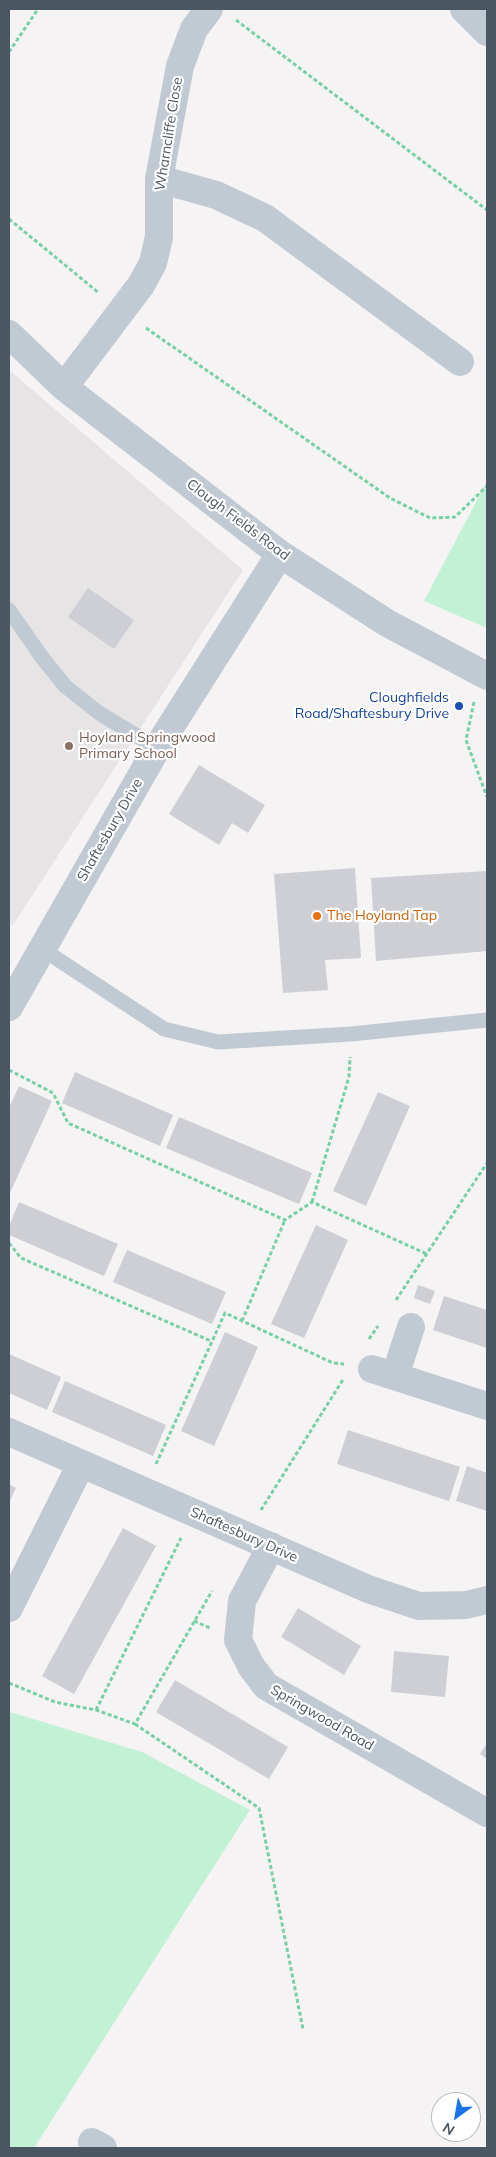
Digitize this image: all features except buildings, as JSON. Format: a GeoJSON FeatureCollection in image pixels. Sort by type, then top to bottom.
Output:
{"type":"FeatureCollection","features":[{"type":"Feature","properties":{"kind":"street"},"geometry":{"type":"LineString","coordinates":[[464,9],[487,32]]}},
{"type":"Feature","properties":{"kind":"street","name":"Wharncliffe Close"},"geometry":{"type":"LineString","coordinates":[[64,387],[141,285],[153,263],[159,238],[159,179],[180,66],[194,29],[220,12]]}},
{"type":"Feature","properties":{"kind":"street"},"geometry":{"type":"LineString","coordinates":[[159,179],[216,195],[265,218],[460,362]]}},
{"type":"Feature","properties":{"kind":"street","name":"Clough Fields Road"},"geometry":{"type":"LineString","coordinates":[[9,334],[64,387],[280,554],[387,623],[483,675]]}},
{"type":"Feature","properties":{"kind":"street","name":"Shaftesbury Drive"},"geometry":{"type":"LineString","coordinates":[[9,1007],[157,748],[280,554]]}},
{"type":"Feature","properties":{"kind":"street"},"geometry":{"type":"LineString","coordinates":[[411,1327],[366,1371],[487,1406]]}},
{"type":"Feature","properties":{"kind":"street","name":"Shaftesbury Drive"},"geometry":{"type":"LineString","coordinates":[[9,1432],[368,1589],[419,1606],[466,1605],[487,1600]]}},
{"type":"Feature","properties":{"kind":"street"},"geometry":{"type":"LineString","coordinates":[[9,1608],[81,1464]]}},
{"type":"Feature","properties":{"kind":"street","name":"Springwood Road"},"geometry":{"type":"LineString","coordinates":[[271,1546],[242,1601],[238,1640],[251,1666],[266,1686],[487,1813]]}},
{"type":"Feature","properties":{"kind":"lane"},"geometry":{"type":"LineString","coordinates":[[9,610],[40,656],[66,686],[105,718],[157,748]]}},
{"type":"Feature","properties":{"kind":"lane"},"geometry":{"type":"LineString","coordinates":[[42,949],[164,1029],[218,1042],[351,1034],[487,1020]]}},
{"type":"Feature","properties":{"kind":"path"},"geometry":{"type":"LineString","coordinates":[[9,52],[38,9]]}},
{"type":"Feature","properties":{"kind":"path"},"geometry":{"type":"LineString","coordinates":[[220,12],[487,210]]}},
{"type":"Feature","properties":{"kind":"path"},"geometry":{"type":"LineString","coordinates":[[9,219],[122,311],[390,498],[430,518],[455,517],[487,486]]}},
{"type":"Feature","properties":{"kind":"path"},"geometry":{"type":"LineString","coordinates":[[483,675],[466,740],[487,797]]}},
{"type":"Feature","properties":{"kind":"path"},"geometry":{"type":"LineString","coordinates":[[242,1321],[285,1220],[312,1202],[349,1078],[351,1034]]}},
{"type":"Feature","properties":{"kind":"path"},"geometry":{"type":"LineString","coordinates":[[9,1070],[53,1093],[68,1123],[285,1220]]}},
{"type":"Feature","properties":{"kind":"path"},"geometry":{"type":"LineString","coordinates":[[394,1302],[487,1163]]}},
{"type":"Feature","properties":{"kind":"path"},"geometry":{"type":"LineString","coordinates":[[312,1202],[427,1254]]}},
{"type":"Feature","properties":{"kind":"path"},"geometry":{"type":"LineString","coordinates":[[9,1242],[21,1258],[211,1341]]}},
{"type":"Feature","properties":{"kind":"path"},"geometry":{"type":"LineString","coordinates":[[144,1491],[224,1313],[333,1363],[366,1371],[245,1535]]}},
{"type":"Feature","properties":{"kind":"path"},"geometry":{"type":"LineString","coordinates":[[368,1342],[383,1318]]}},
{"type":"Feature","properties":{"kind":"path"},"geometry":{"type":"LineString","coordinates":[[96,1710],[194,1513]]}},
{"type":"Feature","properties":{"kind":"path"},"geometry":{"type":"LineString","coordinates":[[135,1724],[213,1590]]}},
{"type":"Feature","properties":{"kind":"path"},"geometry":{"type":"LineString","coordinates":[[9,1683],[55,1702],[96,1710],[135,1724],[259,1808],[303,2029]]}},
{"type":"Feature","properties":{"kind":"shaded area","name":"Hoyland Springwood Primary School"},"geometry":{"type":"Polygon","coordinates":[[[9,370],[243,570],[13,925],[9,923],[9,370]]]}},
{"type":"Feature","properties":{"kind":"green space"},"geometry":{"type":"Polygon","coordinates":[[[487,481],[487,628],[424,601],[487,481]]]}},
{"type":"Feature","properties":{"kind":"green space"},"geometry":{"type":"Polygon","coordinates":[[[10,1712],[142,1752],[250,1810],[34,2148],[9,2148],[10,1712]]]}},
{"type":"Feature","properties":{"kind":"place","name":"Cloughfields Road/Shaftesbury Drive"},"geometry":{"type":"Point","coordinates":[459,706]}},
{"type":"Feature","properties":{"kind":"place","name":"Hoyland Springwood Primary School"},"geometry":{"type":"Point","coordinates":[69,746]}},
{"type":"Feature","properties":{"kind":"place","name":"The Hoyland Tap"},"geometry":{"type":"Point","coordinates":[317,916]}}]}
